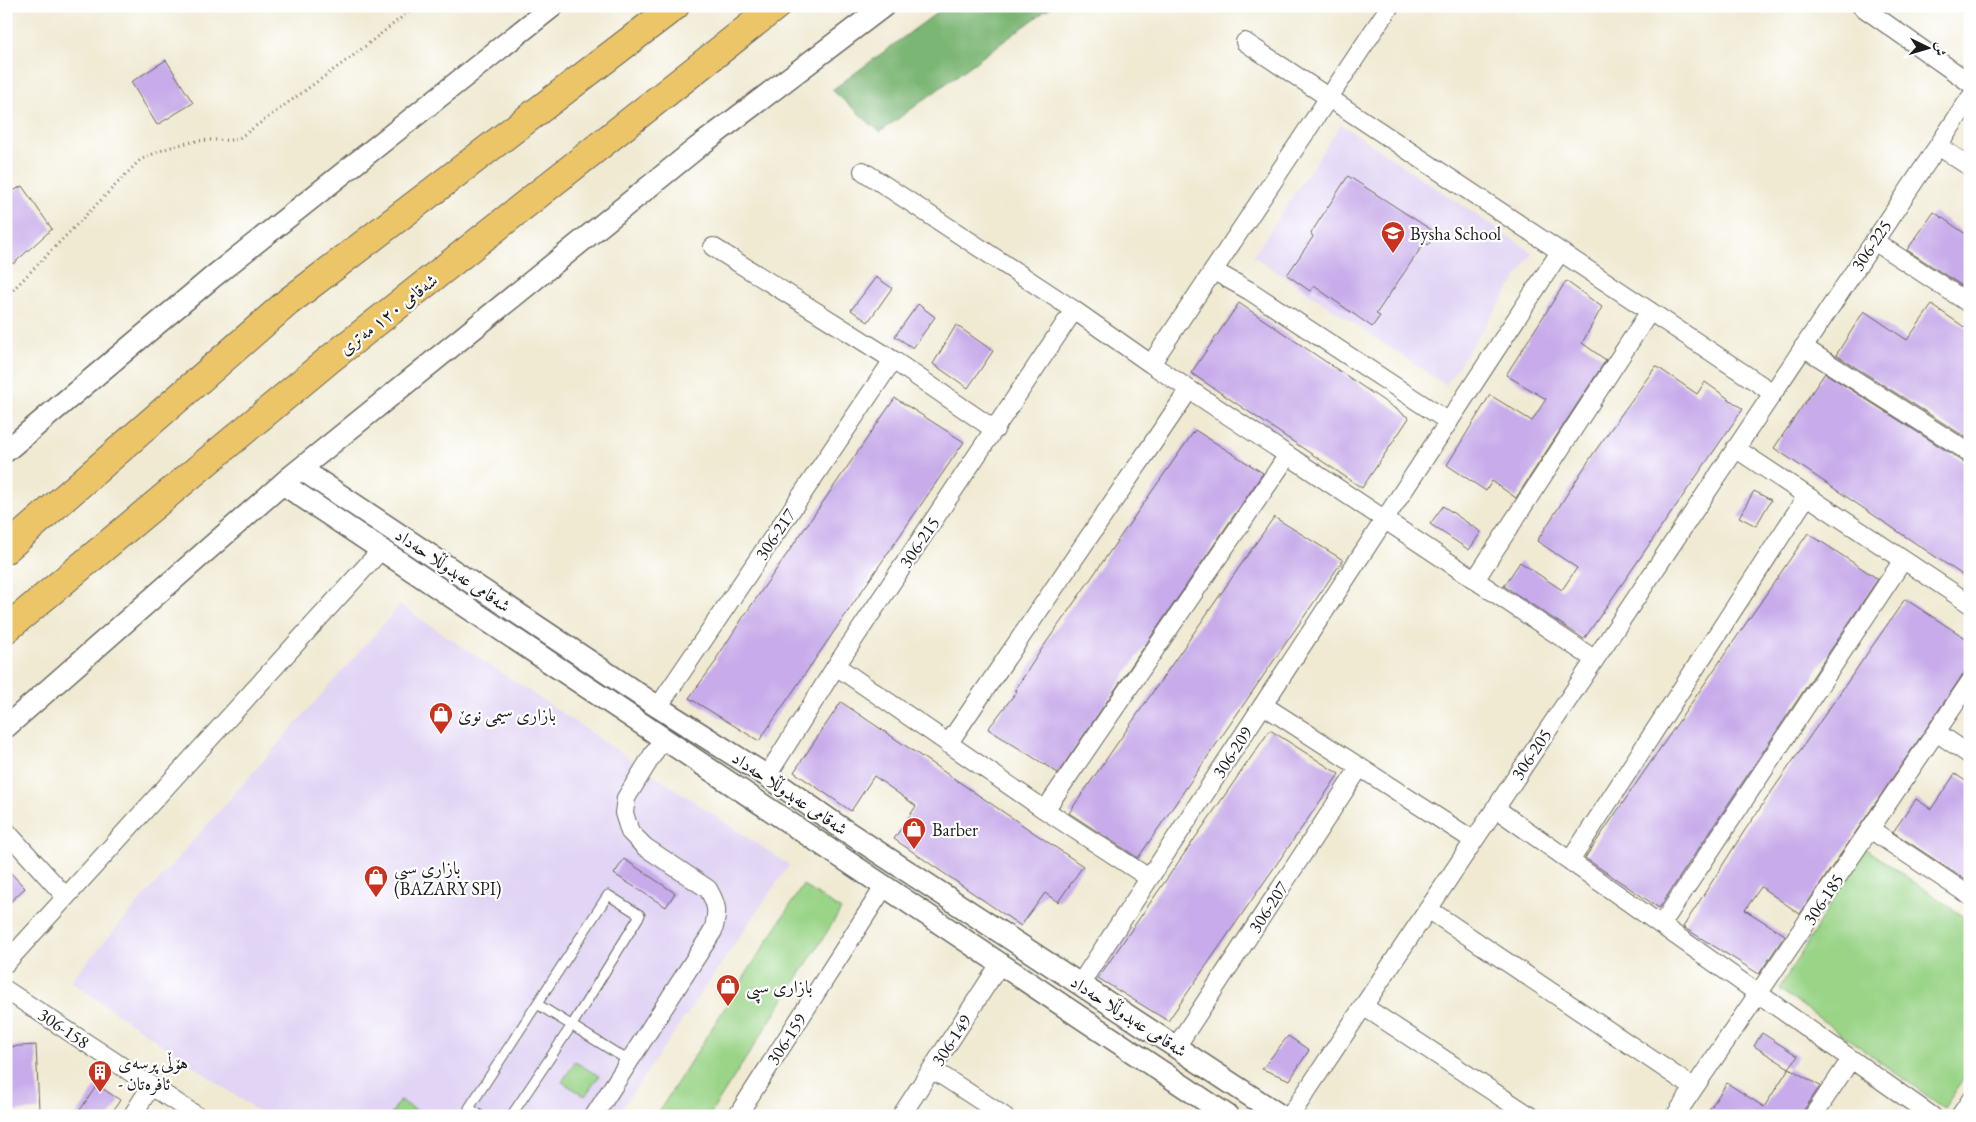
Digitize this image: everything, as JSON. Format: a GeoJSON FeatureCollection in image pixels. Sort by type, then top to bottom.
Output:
{"type":"FeatureCollection","features":[{"type":"Feature","properties":{"kind":"highway"},"geometry":{"type":"LineString","coordinates":[[6,549],[288,302],[675,6]]}},
{"type":"Feature","properties":{"kind":"highway","name":"شەقامی ١٢٠ مەتری"},"geometry":{"type":"LineString","coordinates":[[6,629],[330,359],[776,6]]}},
{"type":"Feature","properties":{"kind":"street"},"geometry":{"type":"LineString","coordinates":[[6,452],[214,276],[553,6]]}},
{"type":"Feature","properties":{"kind":"street"},"geometry":{"type":"LineString","coordinates":[[6,727],[301,469],[698,147],[884,6]]}},
{"type":"Feature","properties":{"kind":"street"},"geometry":{"type":"LineString","coordinates":[[1151,364],[1390,6]]}},
{"type":"Feature","properties":{"kind":"street"},"geometry":{"type":"LineString","coordinates":[[1861,6],[1970,82]]}},
{"type":"Feature","properties":{"kind":"street"},"geometry":{"type":"LineString","coordinates":[[1245,42],[1773,393]]}},
{"type":"Feature","properties":{"kind":"street","name":"306-225"},"geometry":{"type":"LineString","coordinates":[[1773,393],[1970,98]]}},
{"type":"Feature","properties":{"kind":"street"},"geometry":{"type":"LineString","coordinates":[[1938,146],[1970,168]]}},
{"type":"Feature","properties":{"kind":"street"},"geometry":{"type":"LineString","coordinates":[[863,171],[1074,310],[1189,390],[1594,659]]}},
{"type":"Feature","properties":{"kind":"street"},"geometry":{"type":"LineString","coordinates":[[1874,241],[1970,304]]}},
{"type":"Feature","properties":{"kind":"street"},"geometry":{"type":"LineString","coordinates":[[713,247],[893,360],[995,430]]}},
{"type":"Feature","properties":{"kind":"street","name":"306-209"},"geometry":{"type":"LineString","coordinates":[[1080,984],[1560,252]]}},
{"type":"Feature","properties":{"kind":"street"},"geometry":{"type":"LineString","coordinates":[[1214,270],[1258,296],[1449,422]]}},
{"type":"Feature","properties":{"kind":"street","name":"306-215"},"geometry":{"type":"LineString","coordinates":[[767,776],[836,666],[1074,310]]}},
{"type":"Feature","properties":{"kind":"street"},"geometry":{"type":"LineString","coordinates":[[1475,580],[1650,311]]}},
{"type":"Feature","properties":{"kind":"street"},"geometry":{"type":"LineString","coordinates":[[1803,346],[1970,453]]}},
{"type":"Feature","properties":{"kind":"street","name":"306-217"},"geometry":{"type":"LineString","coordinates":[[658,707],[893,360]]}},
{"type":"Feature","properties":{"kind":"street"},"geometry":{"type":"LineString","coordinates":[[948,744],[1189,390]]}},
{"type":"Feature","properties":{"kind":"street","name":"306-205"},"geometry":{"type":"LineString","coordinates":[[1290,1116],[1773,393]]}},
{"type":"Feature","properties":{"kind":"street"},"geometry":{"type":"LineString","coordinates":[[1735,448],[1970,604]]}},
{"type":"Feature","properties":{"kind":"street"},"geometry":{"type":"LineString","coordinates":[[1045,810],[1288,455]]}},
{"type":"Feature","properties":{"kind":"street","name":"شەقامی عەبدوڵڵا حەداد"},"geometry":{"type":"LineString","coordinates":[[301,469],[658,707],[767,776],[843,829],[1281,1116]]}},
{"type":"Feature","properties":{"kind":"street","name":"شەقامی عەبدوڵڵا حەداد"},"geometry":{"type":"LineString","coordinates":[[283,484],[1228,1116]]}},
{"type":"Feature","properties":{"kind":"street"},"geometry":{"type":"LineString","coordinates":[[1570,861],[1807,496]]}},
{"type":"Feature","properties":{"kind":"street"},"geometry":{"type":"LineString","coordinates":[[6,963],[381,550]]}},
{"type":"Feature","properties":{"kind":"street"},"geometry":{"type":"LineString","coordinates":[[1661,925],[1903,560]]}},
{"type":"Feature","properties":{"kind":"street"},"geometry":{"type":"LineString","coordinates":[[836,666],[1045,810],[1149,878]]}},
{"type":"Feature","properties":{"kind":"street","name":"306-185"},"geometry":{"type":"LineString","coordinates":[[1676,1116],[1970,682]]}},
{"type":"Feature","properties":{"kind":"street"},"geometry":{"type":"LineString","coordinates":[[1263,705],[1473,840]]}},
{"type":"Feature","properties":{"kind":"street"},"geometry":{"type":"LineString","coordinates":[[1936,732],[1970,755]]}},
{"type":"Feature","properties":{"kind":"street"},"geometry":{"type":"LineString","coordinates":[[594,1116],[713,931],[718,912],[708,888],[645,847],[630,832],[624,813],[626,798],[663,738]]}},
{"type":"Feature","properties":{"kind":"street","name":"306-207"},"geometry":{"type":"LineString","coordinates":[[1176,1047],[1360,767]]}},
{"type":"Feature","properties":{"kind":"street"},"geometry":{"type":"LineString","coordinates":[[1495,808],[1932,1116]]}},
{"type":"Feature","properties":{"kind":"street"},"geometry":{"type":"LineString","coordinates":[[1870,828],[1970,896]]}},
{"type":"Feature","properties":{"kind":"street"},"geometry":{"type":"LineString","coordinates":[[829,849],[843,829]]}},
{"type":"Feature","properties":{"kind":"street"},"geometry":{"type":"LineString","coordinates":[[6,831],[66,897]]}},
{"type":"Feature","properties":{"kind":"street","name":"306-159"},"geometry":{"type":"LineString","coordinates":[[737,1116],[884,887]]}},
{"type":"Feature","properties":{"kind":"street"},"geometry":{"type":"LineString","coordinates":[[1428,908],[1694,1088]]}},
{"type":"Feature","properties":{"kind":"street","name":"306-149"},"geometry":{"type":"LineString","coordinates":[[901,1116],[1000,964]]}},
{"type":"Feature","properties":{"kind":"street","name":"306-158"},"geometry":{"type":"LineString","coordinates":[[6,990],[197,1116]]}},
{"type":"Feature","properties":{"kind":"street"},"geometry":{"type":"LineString","coordinates":[[1363,1006],[1530,1116]]}},
{"type":"Feature","properties":{"kind":"street"},"geometry":{"type":"LineString","coordinates":[[1813,1116],[1851,1059]]}},
{"type":"Feature","properties":{"kind":"street"},"geometry":{"type":"LineString","coordinates":[[932,1069],[1004,1116]]}},
{"type":"Feature","properties":{"kind":"street"},"geometry":{"type":"LineString","coordinates":[[132,1116],[151,1086]]}},
{"type":"Feature","properties":{"kind":"street"},"geometry":{"type":"LineString","coordinates":[[1960,1116],[1970,1100]]}},
{"type":"Feature","properties":{"kind":"lane"},"geometry":{"type":"LineString","coordinates":[[481,1116],[470,1108],[608,895],[640,915],[572,1025],[511,1116]]}},
{"type":"Feature","properties":{"kind":"lane"},"geometry":{"type":"LineString","coordinates":[[537,1004],[629,1061]]}},
{"type":"Feature","properties":{"kind":"path"},"geometry":{"type":"LineString","coordinates":[[6,297],[140,160],[167,147],[210,140],[225,142],[238,139],[354,55],[416,6]]}},
{"type":"Feature","properties":{"kind":"shaded area","name":"Bysha School"},"geometry":{"type":"Polygon","coordinates":[[[1341,124],[1533,253],[1446,385],[1253,256],[1341,124]]]}},
{"type":"Feature","properties":{"kind":"shaded area","name":"بازاری سیمی نوێ"},"geometry":{"type":"Polygon","coordinates":[[[400,605],[789,865],[617,1116],[265,1116],[70,981],[400,605]]]}},
{"type":"Feature","properties":{"kind":"green space"},"geometry":{"type":"Polygon","coordinates":[[[946,6],[1052,6],[880,132],[832,90],[946,6]]]}},
{"type":"Feature","properties":{"kind":"green space"},"geometry":{"type":"Polygon","coordinates":[[[1865,848],[1970,921],[1970,1070],[1944,1108],[1779,989],[1865,848]]]}},
{"type":"Feature","properties":{"kind":"green space"},"geometry":{"type":"Polygon","coordinates":[[[803,885],[841,910],[709,1116],[656,1116],[803,885]]]}},
{"type":"Feature","properties":{"kind":"green space"},"geometry":{"type":"Polygon","coordinates":[[[575,1062],[599,1076],[585,1096],[562,1082],[575,1062]]]}},
{"type":"Feature","properties":{"kind":"green space"},"geometry":{"type":"Polygon","coordinates":[[[400,1100],[425,1116],[390,1116],[400,1100]]]}},
{"type":"Feature","properties":{"kind":"building"},"geometry":{"type":"Polygon","coordinates":[[[166,60],[193,103],[157,125],[131,82],[166,60]]]}},
{"type":"Feature","properties":{"kind":"building"},"geometry":{"type":"Polygon","coordinates":[[[1348,176],[1436,233],[1428,245],[1425,242],[1376,314],[1380,316],[1372,327],[1314,286],[1310,291],[1287,275],[1313,237],[1311,233],[1348,176]]]}},
{"type":"Feature","properties":{"kind":"building"},"geometry":{"type":"Polygon","coordinates":[[[22,186],[52,229],[13,264],[6,254],[6,195],[22,186]]]}},
{"type":"Feature","properties":{"kind":"building"},"geometry":{"type":"Polygon","coordinates":[[[1934,212],[1970,237],[1970,291],[1907,250],[1934,212]]]}},
{"type":"Feature","properties":{"kind":"building"},"geometry":{"type":"Polygon","coordinates":[[[876,277],[892,288],[868,322],[851,310],[876,277]]]}},
{"type":"Feature","properties":{"kind":"building"},"geometry":{"type":"Polygon","coordinates":[[[1566,281],[1602,307],[1582,343],[1606,360],[1516,498],[1492,481],[1486,491],[1447,465],[1490,395],[1532,421],[1546,399],[1506,375],[1566,281]]]}},
{"type":"Feature","properties":{"kind":"building"},"geometry":{"type":"Polygon","coordinates":[[[1239,303],[1409,418],[1362,488],[1191,373],[1239,303]]]}},
{"type":"Feature","properties":{"kind":"building"},"geometry":{"type":"Polygon","coordinates":[[[918,304],[935,317],[913,348],[895,336],[918,304]]]}},
{"type":"Feature","properties":{"kind":"building"},"geometry":{"type":"Polygon","coordinates":[[[1932,305],[1970,331],[1970,440],[1836,355],[1864,311],[1907,340],[1932,305]]]}},
{"type":"Feature","properties":{"kind":"building"},"geometry":{"type":"Polygon","coordinates":[[[956,325],[993,351],[968,388],[933,364],[956,325]]]}},
{"type":"Feature","properties":{"kind":"building"},"geometry":{"type":"Polygon","coordinates":[[[1656,366],[1697,394],[1705,382],[1743,409],[1584,639],[1504,586],[1520,562],[1562,590],[1577,568],[1537,541],[1593,454],[1656,366]]]}},
{"type":"Feature","properties":{"kind":"building"},"geometry":{"type":"Polygon","coordinates":[[[1825,373],[1970,464],[1970,580],[1774,448],[1825,373]]]}},
{"type":"Feature","properties":{"kind":"building"},"geometry":{"type":"Polygon","coordinates":[[[895,398],[964,442],[759,741],[689,698],[717,660],[744,616],[895,398]]]}},
{"type":"Feature","properties":{"kind":"building"},"geometry":{"type":"Polygon","coordinates":[[[1195,430],[1263,473],[1058,773],[988,729],[1017,691],[1015,690],[1043,647],[1195,430]]]}},
{"type":"Feature","properties":{"kind":"building"},"geometry":{"type":"Polygon","coordinates":[[[1754,491],[1771,500],[1756,526],[1739,517],[1754,491]]]}},
{"type":"Feature","properties":{"kind":"building"},"geometry":{"type":"Polygon","coordinates":[[[1443,506],[1481,532],[1469,550],[1430,524],[1443,506]]]}},
{"type":"Feature","properties":{"kind":"building"},"geometry":{"type":"Polygon","coordinates":[[[1274,517],[1343,560],[1138,858],[1069,813],[1274,517]]]}},
{"type":"Feature","properties":{"kind":"building"},"geometry":{"type":"Polygon","coordinates":[[[1808,533],[1878,579],[1659,908],[1585,858],[1808,533]]]}},
{"type":"Feature","properties":{"kind":"building"},"geometry":{"type":"Polygon","coordinates":[[[1905,599],[1970,641],[1970,664],[1800,914],[1761,887],[1745,910],[1785,935],[1759,974],[1683,927],[1745,830],[1905,599]]]}},
{"type":"Feature","properties":{"kind":"building"},"geometry":{"type":"Polygon","coordinates":[[[841,702],[1083,866],[1058,902],[1045,893],[1021,926],[894,839],[916,806],[874,776],[851,811],[794,772],[841,702]]]}},
{"type":"Feature","properties":{"kind":"building"},"geometry":{"type":"Polygon","coordinates":[[[1270,730],[1339,774],[1168,1021],[1098,978],[1270,730]]]}},
{"type":"Feature","properties":{"kind":"building"},"geometry":{"type":"Polygon","coordinates":[[[1955,774],[1970,784],[1970,883],[1893,832],[1916,799],[1931,809],[1955,774]]]}},
{"type":"Feature","properties":{"kind":"building"},"geometry":{"type":"Polygon","coordinates":[[[624,859],[675,893],[666,907],[614,874],[624,859]]]}},
{"type":"Feature","properties":{"kind":"building"},"geometry":{"type":"Polygon","coordinates":[[[6,868],[25,888],[6,906],[6,868]]]}},
{"type":"Feature","properties":{"kind":"building"},"geometry":{"type":"Polygon","coordinates":[[[1762,1033],[1798,1056],[1789,1068],[1754,1046],[1762,1033]]]}},
{"type":"Feature","properties":{"kind":"building"},"geometry":{"type":"Polygon","coordinates":[[[1288,1036],[1309,1050],[1290,1080],[1262,1069],[1288,1036]]]}},
{"type":"Feature","properties":{"kind":"building"},"geometry":{"type":"Polygon","coordinates":[[[36,1045],[39,1110],[6,1112],[6,1047],[36,1045]]]}},
{"type":"Feature","properties":{"kind":"building"},"geometry":{"type":"Polygon","coordinates":[[[1789,1068],[1820,1086],[1802,1116],[1705,1116],[1727,1083],[1764,1107],[1789,1068]]]}},
{"type":"Feature","properties":{"kind":"building","name":"هۆڵی پرسەی - ئافرەتان"},"geometry":{"type":"Polygon","coordinates":[[[97,1085],[120,1100],[110,1116],[76,1116],[97,1085]]]}},
{"type":"Feature","properties":{"kind":"place","name":"Bysha School"},"geometry":{"type":"Point","coordinates":[1393,254]}},
{"type":"Feature","properties":{"kind":"place","name":"بازاری سیمی نوێ"},"geometry":{"type":"Point","coordinates":[441,735]}},
{"type":"Feature","properties":{"kind":"place","name":"Barber"},"geometry":{"type":"Point","coordinates":[914,850]}},
{"type":"Feature","properties":{"kind":"place","name":"بازاڕی سپی (BAZARY SPI)"},"geometry":{"type":"Point","coordinates":[376,898]}},
{"type":"Feature","properties":{"kind":"place","name":"بازاری سپی"},"geometry":{"type":"Point","coordinates":[728,1007]}},
{"type":"Feature","properties":{"kind":"place","name":"هۆڵی پرسەی - ئافرەتان"},"geometry":{"type":"Point","coordinates":[100,1093]}}]}
